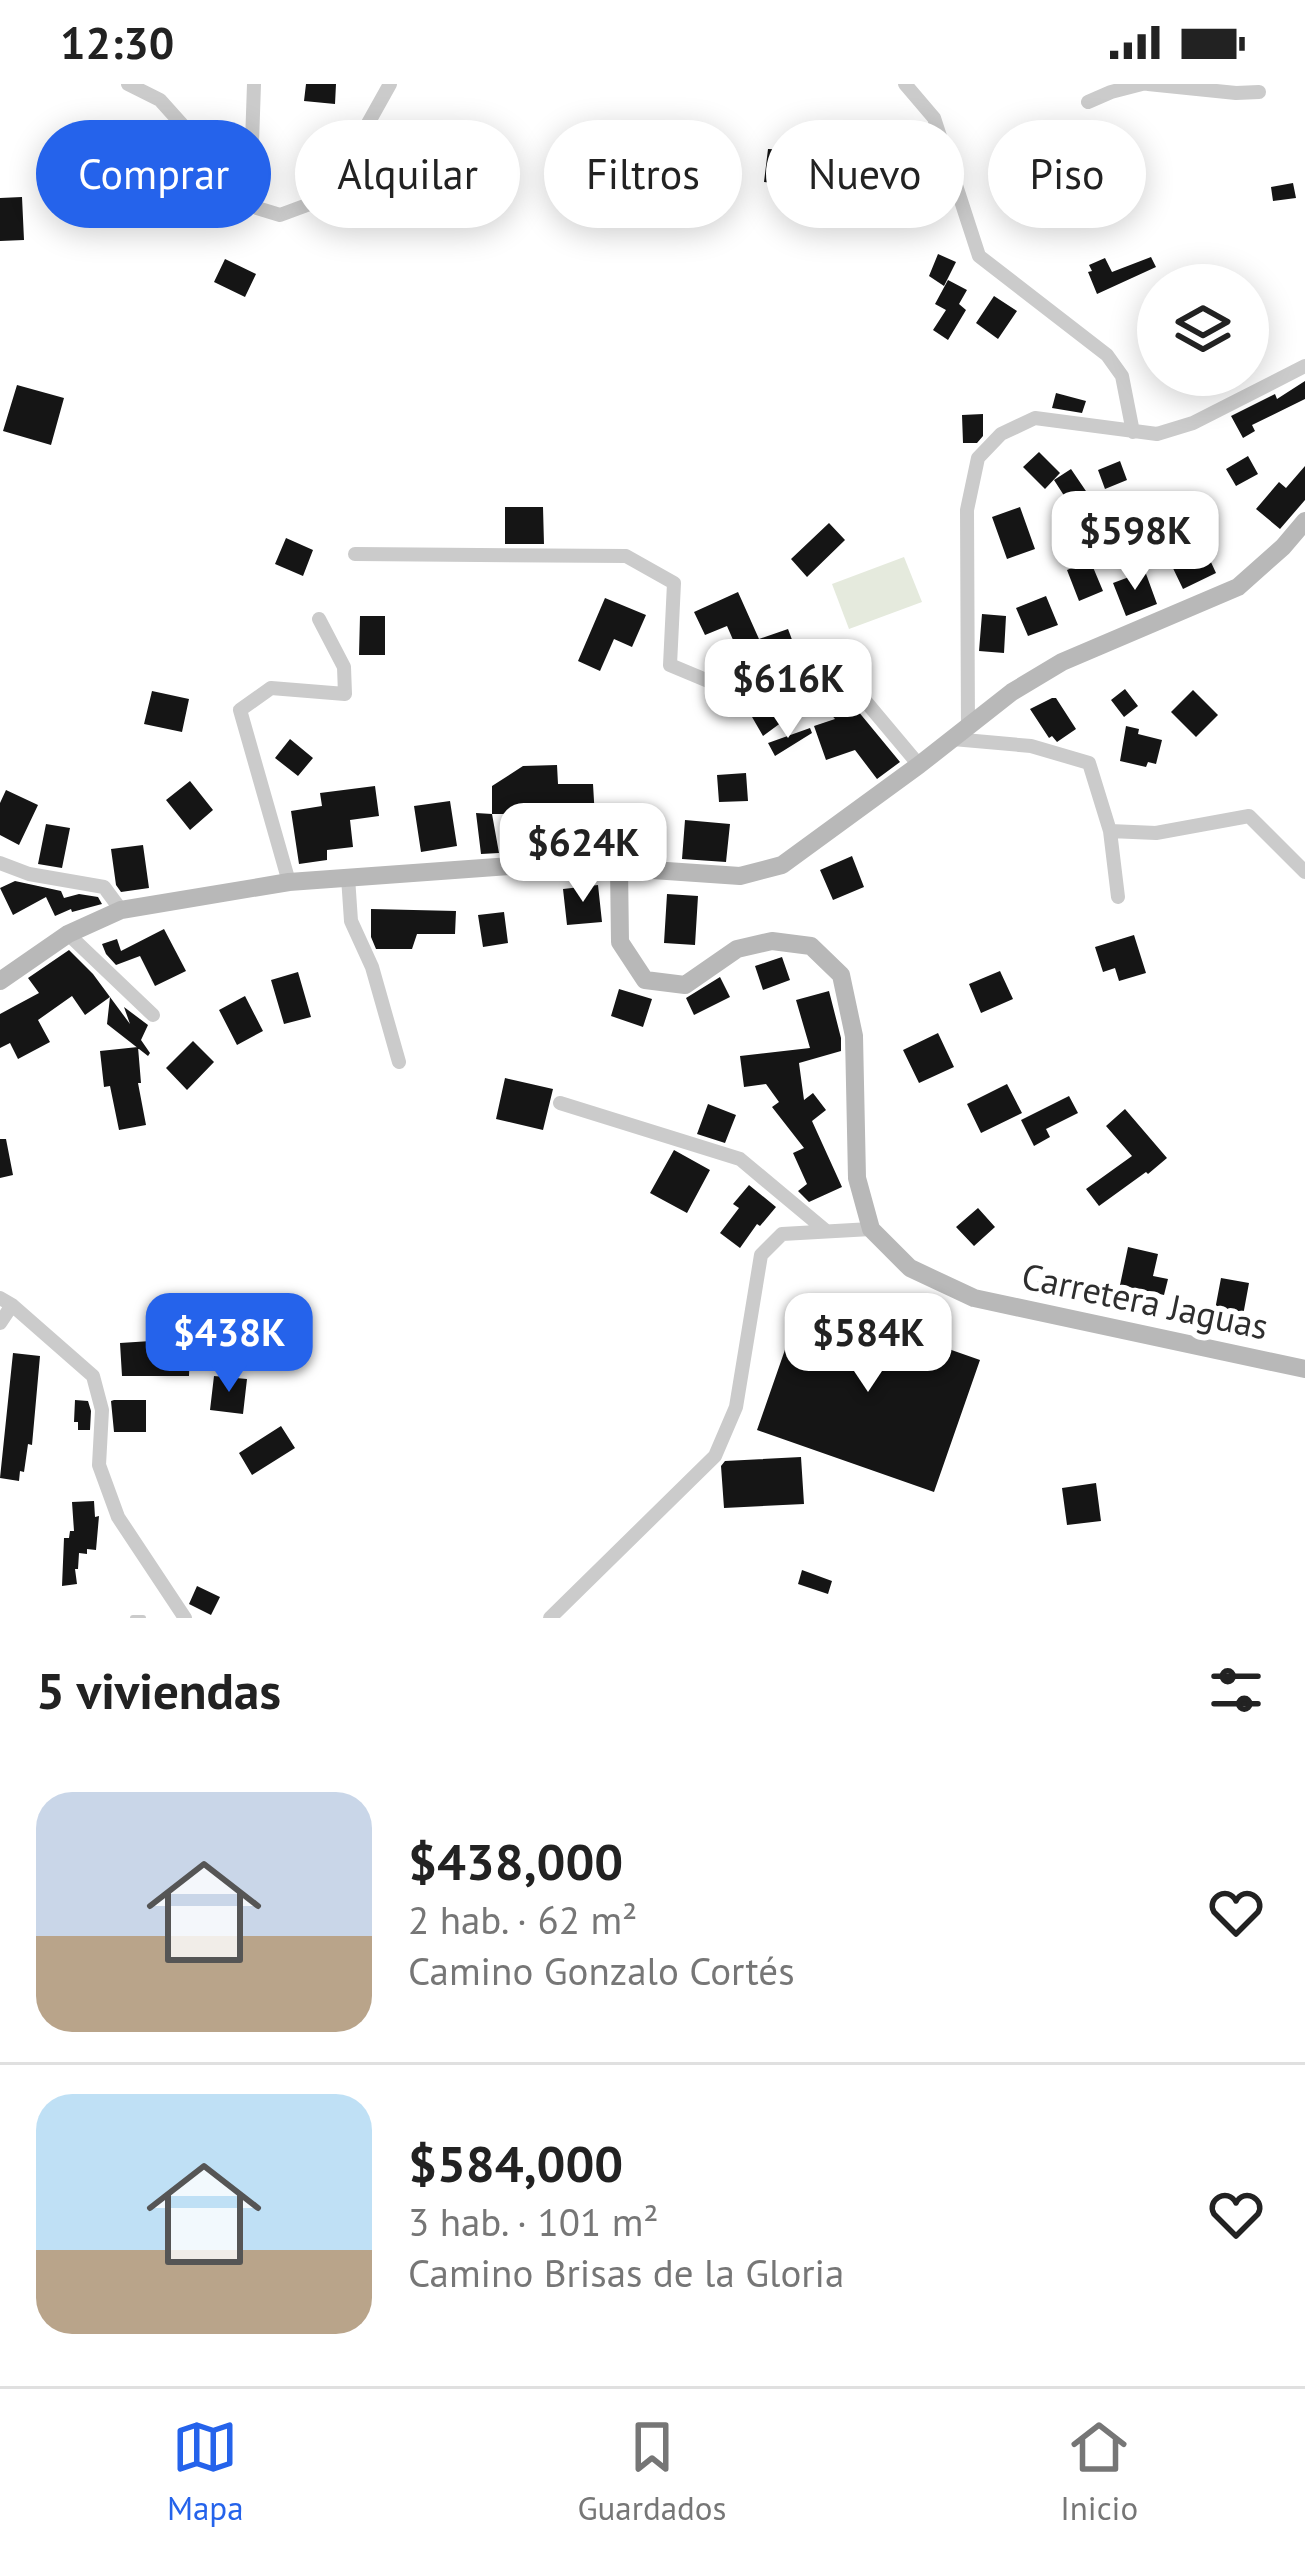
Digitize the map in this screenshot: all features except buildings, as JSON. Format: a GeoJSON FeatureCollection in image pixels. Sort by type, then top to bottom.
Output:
{"type":"FeatureCollection","features":[{"type":"Feature","properties":{"kind":"street"},"geometry":{"type":"LineString","coordinates":[[128,84],[160,100],[178,120]]}},
{"type":"Feature","properties":{"kind":"street"},"geometry":{"type":"LineString","coordinates":[[253,120],[254,84]]}},
{"type":"Feature","properties":{"kind":"street"},"geometry":{"type":"LineString","coordinates":[[271,213],[297,211],[328,190],[390,84]]}},
{"type":"Feature","properties":{"kind":"street"},"geometry":{"type":"LineString","coordinates":[[905,84],[934,118],[979,256],[1107,355],[1122,376],[1132,432]]}},
{"type":"Feature","properties":{"kind":"street"},"geometry":{"type":"LineString","coordinates":[[1088,102],[1145,84],[1259,92]]}},
{"type":"Feature","properties":{"kind":"street"},"geometry":{"type":"LineString","coordinates":[[960,733],[967,510],[978,458],[1001,434],[1036,418],[1157,434],[1193,423],[1305,366]]}},
{"type":"Feature","properties":{"kind":"street"},"geometry":{"type":"LineString","coordinates":[[0,980],[68,934],[121,910],[290,882],[550,863],[740,876],[782,866],[1012,692],[1062,662],[1238,587],[1305,521]]}},
{"type":"Feature","properties":{"kind":"street"},"geometry":{"type":"LineString","coordinates":[[355,554],[626,556],[674,583],[670,665],[749,698],[817,653],[825,653],[919,765]]}},
{"type":"Feature","properties":{"kind":"street"},"geometry":{"type":"LineString","coordinates":[[290,882],[240,710],[271,688],[345,694],[344,667],[319,619]]}},
{"type":"Feature","properties":{"kind":"street"},"geometry":{"type":"LineString","coordinates":[[960,733],[1089,763],[1110,830],[1118,896]]}},
{"type":"Feature","properties":{"kind":"street"},"geometry":{"type":"LineString","coordinates":[[1110,830],[1156,833],[1249,816],[1305,872]]}},
{"type":"Feature","properties":{"kind":"street"},"geometry":{"type":"LineString","coordinates":[[0,862],[29,874],[104,887],[121,910]]}},
{"type":"Feature","properties":{"kind":"street"},"geometry":{"type":"LineString","coordinates":[[550,1618],[715,1456],[736,1407],[761,1255],[782,1234],[871,1229],[857,1178],[854,1036],[841,975],[811,946],[772,940],[737,949],[685,985],[645,980],[620,942],[619,867]]}},
{"type":"Feature","properties":{"kind":"street"},"geometry":{"type":"LineString","coordinates":[[348,877],[351,921],[372,967],[399,1062]]}},
{"type":"Feature","properties":{"kind":"street"},"geometry":{"type":"LineString","coordinates":[[68,934],[153,1015]]}},
{"type":"Feature","properties":{"kind":"street"},"geometry":{"type":"LineString","coordinates":[[560,1103],[740,1159],[825,1230]]}},
{"type":"Feature","properties":{"kind":"street","name":"Carretera Jaguas"},"geometry":{"type":"LineString","coordinates":[[871,1229],[910,1268],[974,1298],[1305,1369]]}},
{"type":"Feature","properties":{"kind":"street"},"geometry":{"type":"LineString","coordinates":[[0,1323],[6,1301],[93,1376],[102,1410],[99,1466],[118,1517],[185,1618]]}},
{"type":"Feature","properties":{"kind":"lane"},"geometry":{"type":"LineString","coordinates":[[133,1618],[142,1618]]}},
{"type":"Feature","properties":{"kind":"shaded area"},"geometry":{"type":"Polygon","coordinates":[[[904,557],[922,602],[849,629],[832,584],[904,557]]]}}]}
